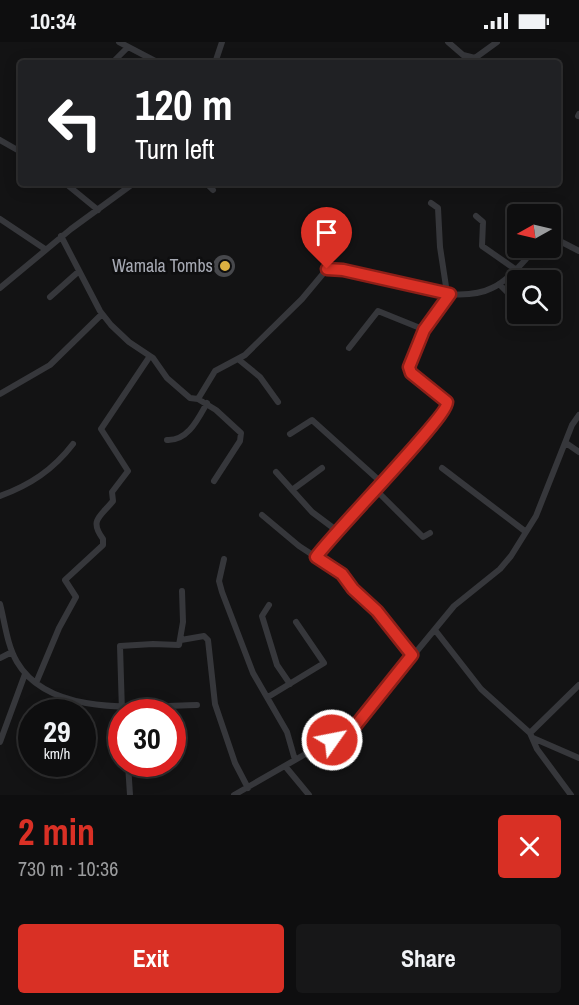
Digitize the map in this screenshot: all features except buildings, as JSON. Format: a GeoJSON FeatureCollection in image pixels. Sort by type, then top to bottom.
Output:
{"type":"FeatureCollection","features":[{"type":"Feature","properties":{"kind":"street"},"geometry":{"type":"LineString","coordinates":[[119,42],[153,60]]}},
{"type":"Feature","properties":{"kind":"street"},"geometry":{"type":"LineString","coordinates":[[215,60],[222,42]]}},
{"type":"Feature","properties":{"kind":"street"},"geometry":{"type":"LineString","coordinates":[[448,42],[468,60],[481,55],[497,42]]}},
{"type":"Feature","properties":{"kind":"street"},"geometry":{"type":"LineString","coordinates":[[115,60],[127,48]]}},
{"type":"Feature","properties":{"kind":"street"},"geometry":{"type":"LineString","coordinates":[[0,140],[18,150]]}},
{"type":"Feature","properties":{"kind":"street"},"geometry":{"type":"LineString","coordinates":[[69,186],[98,210]]}},
{"type":"Feature","properties":{"kind":"street"},"geometry":{"type":"LineString","coordinates":[[0,288],[61,236],[130,186]]}},
{"type":"Feature","properties":{"kind":"street"},"geometry":{"type":"LineString","coordinates":[[209,186],[213,190]]}},
{"type":"Feature","properties":{"kind":"street"},"geometry":{"type":"LineString","coordinates":[[316,557],[336,531],[382,483],[403,456],[426,434],[447,406],[445,400],[410,371],[414,351],[424,330],[448,293],[438,208],[431,202]]}},
{"type":"Feature","properties":{"kind":"street"},"geometry":{"type":"LineString","coordinates":[[476,216],[483,222],[482,246],[515,269]]}},
{"type":"Feature","properties":{"kind":"street"},"geometry":{"type":"LineString","coordinates":[[0,219],[45,249]]}},
{"type":"Feature","properties":{"kind":"street"},"geometry":{"type":"LineString","coordinates":[[61,236],[102,314],[129,342],[150,356],[167,378],[190,398],[207,403],[228,419],[242,437],[214,481]]}},
{"type":"Feature","properties":{"kind":"street"},"geometry":{"type":"LineString","coordinates":[[561,242],[579,251]]}},
{"type":"Feature","properties":{"kind":"street"},"geometry":{"type":"LineString","coordinates":[[198,399],[215,371],[238,360],[302,299],[327,269],[343,270],[448,293],[476,294],[499,284],[525,258]]}},
{"type":"Feature","properties":{"kind":"street"},"geometry":{"type":"LineString","coordinates":[[50,297],[78,272]]}},
{"type":"Feature","properties":{"kind":"street"},"geometry":{"type":"LineString","coordinates":[[499,284],[507,292]]}},
{"type":"Feature","properties":{"kind":"street"},"geometry":{"type":"LineString","coordinates":[[350,348],[378,311],[424,330]]}},
{"type":"Feature","properties":{"kind":"street"},"geometry":{"type":"LineString","coordinates":[[0,394],[50,365],[102,314]]}},
{"type":"Feature","properties":{"kind":"street"},"geometry":{"type":"LineString","coordinates":[[36,683],[58,628],[76,597],[65,580],[103,544],[95,522],[113,501],[112,492],[128,471],[101,429],[150,356]]}},
{"type":"Feature","properties":{"kind":"street"},"geometry":{"type":"LineString","coordinates":[[238,360],[260,377],[278,402]]}},
{"type":"Feature","properties":{"kind":"street"},"geometry":{"type":"LineString","coordinates":[[167,440],[175,440],[188,432],[207,403]]}},
{"type":"Feature","properties":{"kind":"street"},"geometry":{"type":"LineString","coordinates":[[234,795],[356,725],[454,606],[500,569],[526,532],[545,495],[579,415]]}},
{"type":"Feature","properties":{"kind":"street"},"geometry":{"type":"LineString","coordinates":[[290,434],[312,420],[382,483]]}},
{"type":"Feature","properties":{"kind":"street"},"geometry":{"type":"LineString","coordinates":[[566,443],[579,452]]}},
{"type":"Feature","properties":{"kind":"street"},"geometry":{"type":"LineString","coordinates":[[0,496],[32,483],[57,464],[73,444]]}},
{"type":"Feature","properties":{"kind":"street"},"geometry":{"type":"LineString","coordinates":[[292,490],[322,468]]}},
{"type":"Feature","properties":{"kind":"street"},"geometry":{"type":"LineString","coordinates":[[442,468],[526,532]]}},
{"type":"Feature","properties":{"kind":"street"},"geometry":{"type":"LineString","coordinates":[[276,472],[312,513],[336,531]]}},
{"type":"Feature","properties":{"kind":"street"},"geometry":{"type":"LineString","coordinates":[[375,489],[423,537],[430,533]]}},
{"type":"Feature","properties":{"kind":"street"},"geometry":{"type":"LineString","coordinates":[[262,515],[342,574],[353,589],[377,611],[412,655]]}},
{"type":"Feature","properties":{"kind":"street"},"geometry":{"type":"LineString","coordinates":[[224,559],[220,587],[253,673],[287,732],[296,760]]}},
{"type":"Feature","properties":{"kind":"street"},"geometry":{"type":"LineString","coordinates":[[122,699],[120,646],[153,644],[177,646],[181,640],[182,591]]}},
{"type":"Feature","properties":{"kind":"street"},"geometry":{"type":"LineString","coordinates":[[0,604],[12,652],[25,674],[64,699],[108,707]]}},
{"type":"Feature","properties":{"kind":"street"},"geometry":{"type":"LineString","coordinates":[[269,605],[262,616],[277,665],[290,684]]}},
{"type":"Feature","properties":{"kind":"street"},"geometry":{"type":"LineString","coordinates":[[268,697],[325,662],[296,622]]}},
{"type":"Feature","properties":{"kind":"street"},"geometry":{"type":"LineString","coordinates":[[435,630],[481,689],[532,736],[579,758]]}},
{"type":"Feature","properties":{"kind":"street"},"geometry":{"type":"LineString","coordinates":[[181,640],[204,636],[208,640],[215,704],[235,763],[248,788]]}},
{"type":"Feature","properties":{"kind":"street"},"geometry":{"type":"LineString","coordinates":[[0,658],[12,652]]}},
{"type":"Feature","properties":{"kind":"street"},"geometry":{"type":"LineString","coordinates":[[0,742],[25,674]]}},
{"type":"Feature","properties":{"kind":"street"},"geometry":{"type":"LineString","coordinates":[[532,736],[579,685]]}},
{"type":"Feature","properties":{"kind":"street"},"geometry":{"type":"LineString","coordinates":[[186,706],[197,705]]}},
{"type":"Feature","properties":{"kind":"street"},"geometry":{"type":"LineString","coordinates":[[532,736],[537,748],[571,795]]}},
{"type":"Feature","properties":{"kind":"street"},"geometry":{"type":"LineString","coordinates":[[285,766],[309,795]]}},
{"type":"Feature","properties":{"kind":"street"},"geometry":{"type":"LineString","coordinates":[[129,777],[130,795]]}},
{"type":"Feature","properties":{"kind":"place","name":"Wamala Tombs"},"geometry":{"type":"Point","coordinates":[225,266]}},
{"type":"Feature","properties":{"kind":"route"},"geometry":{"type":"LineString","coordinates":[[327,269],[343,270],[450,294],[424,330],[409,367],[411,373],[447,402],[446,408],[426,434],[406,452],[382,483],[337,529],[316,557],[342,574],[353,589],[377,611],[412,655],[356,725],[347,733],[332,740]]}}]}
